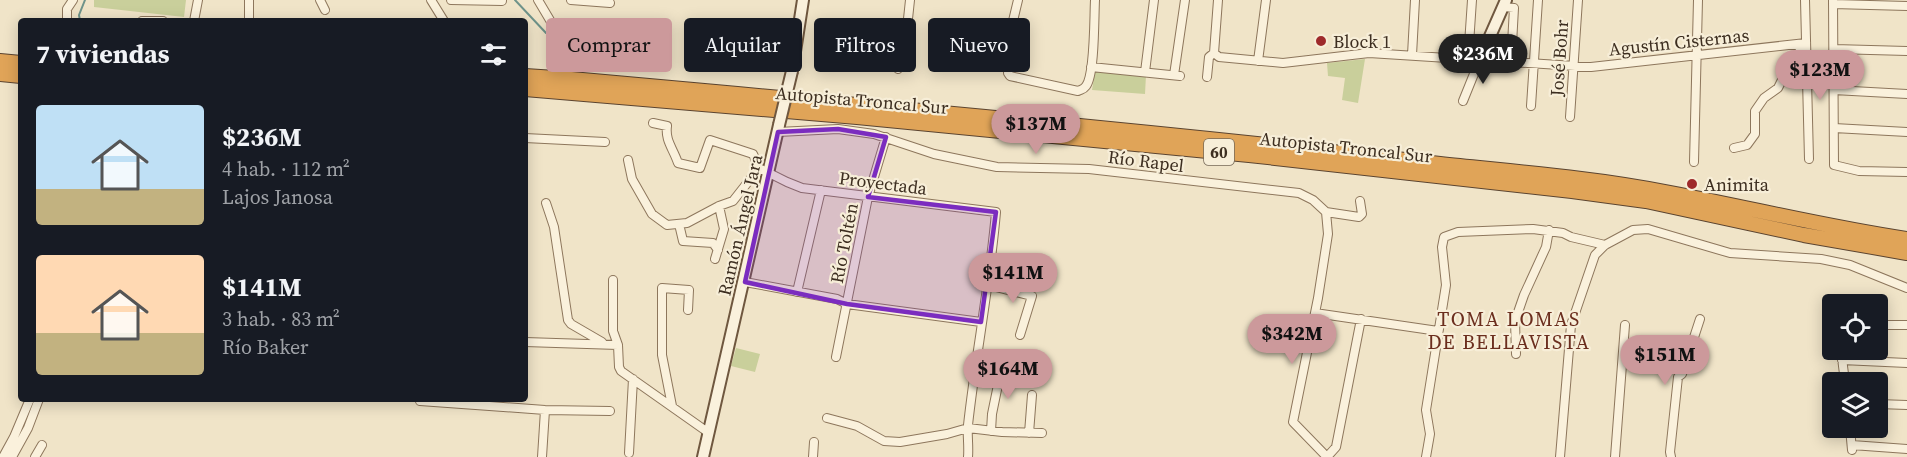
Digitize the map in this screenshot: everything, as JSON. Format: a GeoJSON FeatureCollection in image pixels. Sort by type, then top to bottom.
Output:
{"type":"FeatureCollection","features":[{"type":"Feature","properties":{"kind":"highway"},"geometry":{"type":"LineString","coordinates":[[0,61],[18,63]]}},
{"type":"Feature","properties":{"kind":"highway"},"geometry":{"type":"LineString","coordinates":[[0,74],[18,76]]}},
{"type":"Feature","properties":{"kind":"highway","name":"Autopista Troncal Sur"},"geometry":{"type":"LineString","coordinates":[[528,76],[754,94],[1580,179],[1674,193],[1852,231],[1907,239]]}},
{"type":"Feature","properties":{"kind":"highway","name":"Autopista Troncal Sur"},"geometry":{"type":"LineString","coordinates":[[528,89],[1249,154],[1572,191],[1646,201],[1804,235],[1907,253]]}},
{"type":"Feature","properties":{"kind":"main road","name":"Ramón Ángel Jara"},"geometry":{"type":"LineString","coordinates":[[703,457],[745,282],[764,171],[778,129],[792,71],[802,0]]}},
{"type":"Feature","properties":{"kind":"main road"},"geometry":{"type":"LineString","coordinates":[[1474,59],[1505,4]]}},
{"type":"Feature","properties":{"kind":"street"},"geometry":{"type":"LineString","coordinates":[[68,18],[67,9],[73,0]]}},
{"type":"Feature","properties":{"kind":"street"},"geometry":{"type":"LineString","coordinates":[[195,18],[198,0]]}},
{"type":"Feature","properties":{"kind":"street"},"geometry":{"type":"LineString","coordinates":[[249,0],[249,18]]}},
{"type":"Feature","properties":{"kind":"street"},"geometry":{"type":"LineString","coordinates":[[320,0],[325,10]]}},
{"type":"Feature","properties":{"kind":"street"},"geometry":{"type":"LineString","coordinates":[[431,0],[442,18]]}},
{"type":"Feature","properties":{"kind":"street"},"geometry":{"type":"LineString","coordinates":[[451,0],[502,1]]}},
{"type":"Feature","properties":{"kind":"street"},"geometry":{"type":"LineString","coordinates":[[538,0],[548,18]]}},
{"type":"Feature","properties":{"kind":"street"},"geometry":{"type":"LineString","coordinates":[[575,0],[610,3]]}},
{"type":"Feature","properties":{"kind":"street"},"geometry":{"type":"LineString","coordinates":[[908,18],[910,0]]}},
{"type":"Feature","properties":{"kind":"street"},"geometry":{"type":"LineString","coordinates":[[1018,0],[1008,73],[1010,76],[1077,90],[1087,85],[1089,77],[1095,0]]}},
{"type":"Feature","properties":{"kind":"street"},"geometry":{"type":"LineString","coordinates":[[1145,72],[1154,0]]}},
{"type":"Feature","properties":{"kind":"street"},"geometry":{"type":"LineString","coordinates":[[1091,67],[1177,75],[1185,0]]}},
{"type":"Feature","properties":{"kind":"street"},"geometry":{"type":"LineString","coordinates":[[1207,76],[1209,57],[1214,53],[1218,0]]}},
{"type":"Feature","properties":{"kind":"street"},"geometry":{"type":"LineString","coordinates":[[1258,62],[1266,0]]}},
{"type":"Feature","properties":{"kind":"street"},"geometry":{"type":"LineString","coordinates":[[1412,55],[1415,0]]}},
{"type":"Feature","properties":{"kind":"street"},"geometry":{"type":"LineString","coordinates":[[1463,101],[1474,59],[1472,0]]}},
{"type":"Feature","properties":{"kind":"street"},"geometry":{"type":"LineString","coordinates":[[1531,106],[1538,0]]}},
{"type":"Feature","properties":{"kind":"street","name":"José Bohr"},"geometry":{"type":"LineString","coordinates":[[1570,117],[1578,0]]}},
{"type":"Feature","properties":{"kind":"street"},"geometry":{"type":"LineString","coordinates":[[1694,162],[1698,0]]}},
{"type":"Feature","properties":{"kind":"street"},"geometry":{"type":"LineString","coordinates":[[1805,0],[1809,159]]}},
{"type":"Feature","properties":{"kind":"street"},"geometry":{"type":"LineString","coordinates":[[1907,6],[1833,2],[1834,165],[1859,171],[1907,172]]}},
{"type":"Feature","properties":{"kind":"street"},"geometry":{"type":"LineString","coordinates":[[1505,4],[1514,8],[1511,62]]}},
{"type":"Feature","properties":{"kind":"street"},"geometry":{"type":"LineString","coordinates":[[1734,148],[1747,145],[1755,134],[1755,111],[1764,98],[1778,88],[1791,62],[1806,43]]}},
{"type":"Feature","properties":{"kind":"street","name":"Agustín Cisternas"},"geometry":{"type":"LineString","coordinates":[[1214,53],[1219,57],[1283,63],[1369,52],[1591,67],[1806,43]]}},
{"type":"Feature","properties":{"kind":"street"},"geometry":{"type":"LineString","coordinates":[[1834,49],[1907,51]]}},
{"type":"Feature","properties":{"kind":"street"},"geometry":{"type":"LineString","coordinates":[[1834,90],[1907,94]]}},
{"type":"Feature","properties":{"kind":"street","name":"Proyectada"},"geometry":{"type":"LineString","coordinates":[[652,123],[667,126],[666,137],[678,163],[700,168],[710,140],[753,154],[764,171],[802,188],[996,212],[988,285]]}},
{"type":"Feature","properties":{"kind":"street"},"geometry":{"type":"LineString","coordinates":[[1834,128],[1907,132]]}},
{"type":"Feature","properties":{"kind":"street","name":"Río Rapel"},"geometry":{"type":"LineString","coordinates":[[778,129],[838,129],[886,137],[934,154],[997,167],[1089,169],[1299,194],[1313,200],[1326,212]]}},
{"type":"Feature","properties":{"kind":"street","name":"Río Toltén"},"geometry":{"type":"LineString","coordinates":[[836,357],[868,196],[886,137]]}},
{"type":"Feature","properties":{"kind":"street"},"geometry":{"type":"LineString","coordinates":[[528,138],[605,142]]}},
{"type":"Feature","properties":{"kind":"street"},"geometry":{"type":"LineString","coordinates":[[628,160],[632,179],[652,214],[668,225],[687,223],[733,201],[764,171]]}},
{"type":"Feature","properties":{"kind":"street"},"geometry":{"type":"LineString","coordinates":[[797,292],[821,190]]}},
{"type":"Feature","properties":{"kind":"street"},"geometry":{"type":"LineString","coordinates":[[1360,201],[1362,214],[1359,217],[1326,212],[1328,234],[1293,422],[1327,457],[1336,447],[1361,319]]}},
{"type":"Feature","properties":{"kind":"street"},"geometry":{"type":"LineString","coordinates":[[546,203],[554,227],[568,320],[604,343]]}},
{"type":"Feature","properties":{"kind":"street"},"geometry":{"type":"LineString","coordinates":[[715,259],[724,229],[719,206]]}},
{"type":"Feature","properties":{"kind":"street"},"geometry":{"type":"LineString","coordinates":[[679,224],[683,241],[713,243],[718,250]]}},
{"type":"Feature","properties":{"kind":"street"},"geometry":{"type":"LineString","coordinates":[[1560,457],[1571,325],[1595,255],[1605,245],[1633,230],[1648,229],[1730,253],[1821,259],[1850,265],[1907,288]]}},
{"type":"Feature","properties":{"kind":"street"},"geometry":{"type":"LineString","coordinates":[[1426,457],[1430,434],[1426,410],[1446,285],[1442,247],[1444,237],[1458,232],[1488,230],[1549,230],[1605,245]]}},
{"type":"Feature","properties":{"kind":"street"},"geometry":{"type":"LineString","coordinates":[[1516,354],[1515,321],[1546,247],[1549,230]]}},
{"type":"Feature","properties":{"kind":"street"},"geometry":{"type":"LineString","coordinates":[[613,280],[613,332],[618,345],[621,371],[709,433]]}},
{"type":"Feature","properties":{"kind":"street"},"geometry":{"type":"LineString","coordinates":[[745,282],[837,299],[847,304],[981,322]]}},
{"type":"Feature","properties":{"kind":"street"},"geometry":{"type":"LineString","coordinates":[[968,457],[968,428],[981,322],[988,285],[1032,296],[1020,335]]}},
{"type":"Feature","properties":{"kind":"street"},"geometry":{"type":"LineString","coordinates":[[672,406],[662,355],[662,288],[688,290],[688,310]]}},
{"type":"Feature","properties":{"kind":"street"},"geometry":{"type":"LineString","coordinates":[[1315,313],[1438,331]]}},
{"type":"Feature","properties":{"kind":"street"},"geometry":{"type":"LineString","coordinates":[[1671,457],[1678,377],[1682,374],[1700,319]]}},
{"type":"Feature","properties":{"kind":"street"},"geometry":{"type":"LineString","coordinates":[[1615,457],[1625,325]]}},
{"type":"Feature","properties":{"kind":"street"},"geometry":{"type":"LineString","coordinates":[[1888,325],[1907,325]]}},
{"type":"Feature","properties":{"kind":"street"},"geometry":{"type":"LineString","coordinates":[[528,342],[618,345]]}},
{"type":"Feature","properties":{"kind":"street"},"geometry":{"type":"LineString","coordinates":[[1844,372],[1842,360],[1907,363]]}},
{"type":"Feature","properties":{"kind":"street"},"geometry":{"type":"LineString","coordinates":[[991,431],[1000,375],[1033,378]]}},
{"type":"Feature","properties":{"kind":"street"},"geometry":{"type":"LineString","coordinates":[[629,453],[633,379]]}},
{"type":"Feature","properties":{"kind":"street"},"geometry":{"type":"LineString","coordinates":[[1029,432],[1032,395]]}},
{"type":"Feature","properties":{"kind":"street"},"geometry":{"type":"LineString","coordinates":[[3,457],[29,402]]}},
{"type":"Feature","properties":{"kind":"street"},"geometry":{"type":"LineString","coordinates":[[12,457],[28,428],[38,402]]}},
{"type":"Feature","properties":{"kind":"street"},"geometry":{"type":"LineString","coordinates":[[434,402],[545,410],[610,411]]}},
{"type":"Feature","properties":{"kind":"street"},"geometry":{"type":"LineString","coordinates":[[1888,404],[1907,405]]}},
{"type":"Feature","properties":{"kind":"street"},"geometry":{"type":"LineString","coordinates":[[542,457],[545,410]]}},
{"type":"Feature","properties":{"kind":"street"},"geometry":{"type":"LineString","coordinates":[[827,418],[857,426],[884,441],[900,442],[968,428],[1042,433]]}},
{"type":"Feature","properties":{"kind":"street"},"geometry":{"type":"LineString","coordinates":[[1851,438],[1852,447],[1907,448]]}},
{"type":"Feature","properties":{"kind":"street"},"geometry":{"type":"LineString","coordinates":[[813,457],[814,442]]}},
{"type":"Feature","properties":{"kind":"street"},"geometry":{"type":"LineString","coordinates":[[35,457],[42,445]]}},
{"type":"Feature","properties":{"kind":"highlighted area"},"geometry":{"type":"Polygon","coordinates":[[[838,129],[886,137],[868,197],[996,212],[981,322],[847,304],[745,282],[778,132],[838,129]]]}},
{"type":"Feature","properties":{"kind":"green space"},"geometry":{"type":"Polygon","coordinates":[[[94,0],[186,0],[184,17],[94,7],[94,0]]]}},
{"type":"Feature","properties":{"kind":"green space"},"geometry":{"type":"Polygon","coordinates":[[[1365,59],[1358,103],[1342,100],[1345,78],[1328,76],[1327,63],[1365,59]]]}},
{"type":"Feature","properties":{"kind":"green space"},"geometry":{"type":"Polygon","coordinates":[[[1095,71],[1146,75],[1145,94],[1092,90],[1095,71]]]}},
{"type":"Feature","properties":{"kind":"green space"},"geometry":{"type":"Polygon","coordinates":[[[736,348],[760,354],[755,372],[731,366],[736,348]]]}},
{"type":"Feature","properties":{"kind":"waterway"},"geometry":{"type":"LineString","coordinates":[[80,18],[85,0]]}},
{"type":"Feature","properties":{"kind":"waterway"},"geometry":{"type":"LineString","coordinates":[[515,0],[546,33]]}},
{"type":"Feature","properties":{"kind":"place","name":"Block 1"},"geometry":{"type":"Point","coordinates":[1321,41]}},
{"type":"Feature","properties":{"kind":"place","name":"Animita"},"geometry":{"type":"Point","coordinates":[1692,184]}},
{"type":"Feature","properties":{"kind":"district","name":"TOMA LOMAS DE BELLAVISTA"},"geometry":{"type":"Point","coordinates":[1509,330]}}]}
